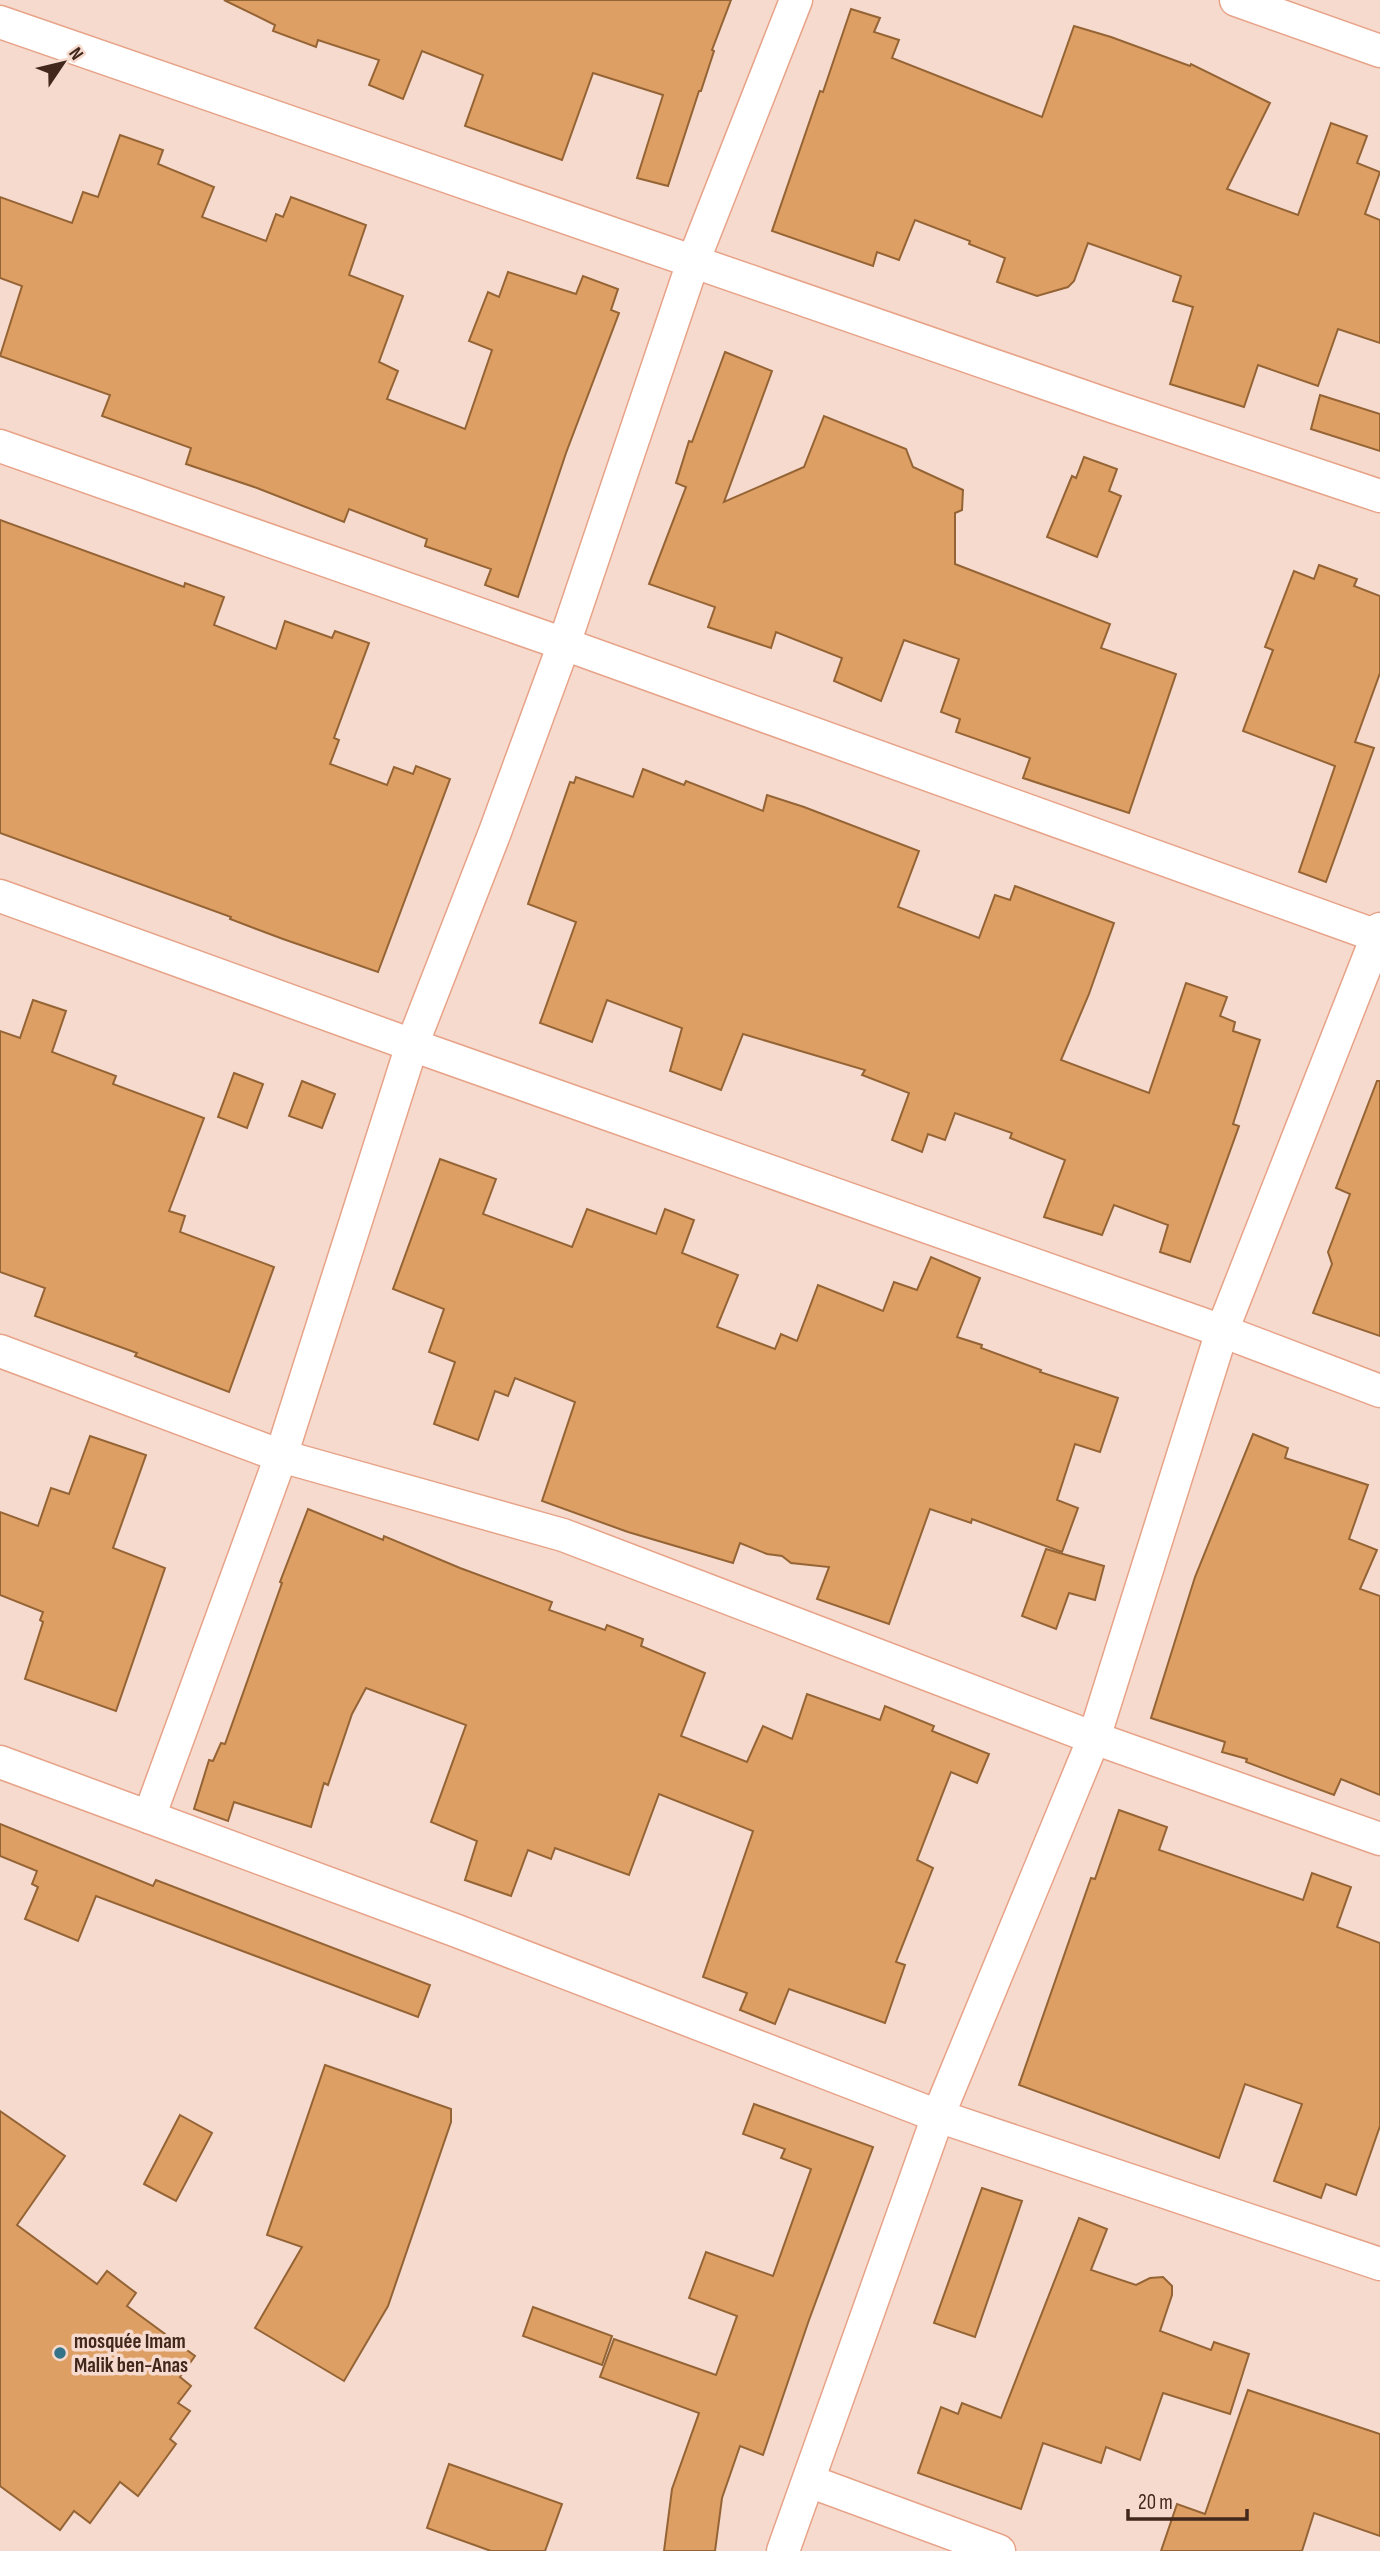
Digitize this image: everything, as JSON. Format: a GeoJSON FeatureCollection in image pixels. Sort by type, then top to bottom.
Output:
{"type":"FeatureCollection","features":[{"type":"Feature","properties":{"kind":"street"},"geometry":{"type":"LineString","coordinates":[[149,1817],[281,1455],[412,1045],[495,832],[564,643],[693,262],[796,0]]}},
{"type":"Feature","properties":{"kind":"street"},"geometry":{"type":"LineString","coordinates":[[1236,0],[1380,51]]}},
{"type":"Feature","properties":{"kind":"street"},"geometry":{"type":"LineString","coordinates":[[0,22],[1114,407],[1380,496]]}},
{"type":"Feature","properties":{"kind":"street"},"geometry":{"type":"LineString","coordinates":[[0,446],[564,643],[1379,934],[1222,1331],[1094,1738],[938,2116],[783,2551]]}},
{"type":"Feature","properties":{"kind":"street"},"geometry":{"type":"LineString","coordinates":[[0,897],[1222,1331],[1380,1391]]}},
{"type":"Feature","properties":{"kind":"street"},"geometry":{"type":"LineString","coordinates":[[0,1351],[281,1455],[564,1535],[1094,1738],[1380,1839]]}},
{"type":"Feature","properties":{"kind":"street"},"geometry":{"type":"LineString","coordinates":[[0,1762],[457,1931],[938,2116],[1380,2264]]}},
{"type":"Feature","properties":{"kind":"street"},"geometry":{"type":"LineString","coordinates":[[809,2481],[999,2551]]}},
{"type":"Feature","properties":{"kind":"building"},"geometry":{"type":"Polygon","coordinates":[[[224,0],[731,0],[668,186],[637,178],[663,95],[593,73],[562,160],[465,126],[483,75],[422,51],[403,99],[369,85],[379,60],[318,40],[316,47],[273,31],[275,25],[224,0]]]}},
{"type":"Feature","properties":{"kind":"building"},"geometry":{"type":"Polygon","coordinates":[[[851,9],[880,18],[874,32],[899,40],[892,58],[1042,117],[1074,26],[1190,66],[1191,64],[1270,103],[1227,189],[1298,215],[1331,123],[1367,136],[1357,163],[1380,172],[1365,214],[1380,220],[1380,343],[1338,329],[1318,386],[1258,365],[1244,407],[1170,384],[1193,307],[1173,301],[1181,276],[1088,243],[1074,281],[1068,287],[1037,296],[997,282],[1005,258],[915,220],[899,260],[877,252],[873,266],[772,231],[851,9]]]}},
{"type":"Feature","properties":{"kind":"building"},"geometry":{"type":"Polygon","coordinates":[[[120,135],[163,150],[158,164],[214,187],[202,217],[266,241],[276,214],[283,217],[291,197],[366,225],[349,275],[403,296],[379,362],[398,371],[387,399],[465,429],[492,350],[469,341],[488,292],[499,297],[508,272],[576,294],[583,276],[618,289],[611,310],[619,313],[566,453],[518,597],[485,585],[491,569],[425,546],[427,539],[349,509],[344,522],[186,464],[191,448],[102,416],[110,395],[0,356],[22,286],[0,278],[0,197],[72,223],[83,192],[98,197],[120,135]]]}},
{"type":"Feature","properties":{"kind":"building"},"geometry":{"type":"Polygon","coordinates":[[[725,352],[772,371],[724,502],[804,467],[824,416],[906,449],[913,467],[963,490],[962,510],[955,513],[955,564],[1110,624],[1101,648],[1176,674],[1129,813],[1023,778],[1030,758],[956,732],[960,719],[941,712],[959,659],[904,640],[881,701],[834,681],[842,658],[776,632],[771,648],[708,627],[715,607],[649,584],[686,487],[676,483],[689,441],[692,442],[725,352]]]}},
{"type":"Feature","properties":{"kind":"building"},"geometry":{"type":"Polygon","coordinates":[[[1320,395],[1380,414],[1380,451],[1311,429],[1320,395]]]}},
{"type":"Feature","properties":{"kind":"building"},"geometry":{"type":"Polygon","coordinates":[[[1084,457],[1117,469],[1109,491],[1121,496],[1097,557],[1047,537],[1072,476],[1076,478],[1084,457]]]}},
{"type":"Feature","properties":{"kind":"building"},"geometry":{"type":"Polygon","coordinates":[[[0,520],[184,587],[185,583],[224,597],[214,625],[276,649],[285,621],[332,638],[335,631],[369,643],[334,738],[339,740],[330,764],[387,785],[394,767],[413,774],[416,766],[450,779],[378,972],[0,833],[0,520]]]}},
{"type":"Feature","properties":{"kind":"building"},"geometry":{"type":"Polygon","coordinates":[[[1319,565],[1357,579],[1354,586],[1380,596],[1380,673],[1355,742],[1374,748],[1326,882],[1299,872],[1335,766],[1243,731],[1273,650],[1265,647],[1294,571],[1314,579],[1319,565]]]}},
{"type":"Feature","properties":{"kind":"building"},"geometry":{"type":"Polygon","coordinates":[[[643,769],[684,785],[686,781],[763,811],[767,795],[919,851],[898,907],[979,938],[995,895],[1010,900],[1015,886],[1114,923],[1089,994],[1061,1060],[1149,1093],[1186,983],[1227,997],[1220,1016],[1235,1022],[1233,1031],[1260,1040],[1233,1124],[1239,1126],[1190,1262],[1160,1252],[1168,1225],[1114,1205],[1102,1235],[1044,1217],[1065,1160],[1010,1138],[1012,1133],[955,1113],[945,1140],[928,1134],[922,1152],[892,1140],[909,1093],[862,1075],[865,1070],[743,1034],[721,1090],[670,1071],[682,1028],[607,1000],[592,1042],[540,1023],[576,922],[528,904],[570,782],[574,783],[576,777],[633,797],[643,769]]]}},
{"type":"Feature","properties":{"kind":"building"},"geometry":{"type":"Polygon","coordinates":[[[33,1000],[66,1011],[52,1052],[116,1076],[113,1084],[204,1118],[169,1211],[185,1216],[180,1232],[274,1267],[229,1392],[135,1356],[137,1353],[35,1316],[45,1288],[0,1272],[0,1031],[20,1038],[33,1000]]]}},
{"type":"Feature","properties":{"kind":"building"},"geometry":{"type":"Polygon","coordinates":[[[234,1073],[263,1084],[247,1128],[218,1117],[234,1073]]]}},
{"type":"Feature","properties":{"kind":"building"},"geometry":{"type":"Polygon","coordinates":[[[302,1081],[335,1094],[322,1128],[289,1116],[302,1081]]]}},
{"type":"Feature","properties":{"kind":"building"},"geometry":{"type":"Polygon","coordinates":[[[1377,1081],[1380,1081],[1380,1336],[1313,1313],[1332,1264],[1328,1252],[1350,1194],[1336,1188],[1377,1081]]]}},
{"type":"Feature","properties":{"kind":"building"},"geometry":{"type":"Polygon","coordinates":[[[440,1159],[496,1179],[483,1214],[572,1247],[587,1209],[656,1234],[665,1209],[694,1220],[682,1253],[738,1275],[717,1327],[775,1349],[781,1334],[797,1341],[818,1285],[883,1311],[894,1282],[917,1290],[931,1257],[980,1278],[957,1337],[982,1345],[981,1348],[1041,1370],[1040,1372],[1118,1398],[1100,1452],[1075,1444],[1057,1500],[1078,1508],[1062,1552],[972,1519],[971,1523],[930,1509],[889,1624],[817,1599],[829,1567],[791,1563],[782,1556],[767,1554],[740,1543],[733,1563],[628,1532],[542,1501],[575,1402],[515,1378],[508,1396],[495,1391],[478,1440],[434,1424],[455,1362],[429,1352],[444,1309],[393,1289],[440,1159]]]}},
{"type":"Feature","properties":{"kind":"building"},"geometry":{"type":"Polygon","coordinates":[[[1253,1434],[1288,1448],[1285,1458],[1368,1485],[1349,1539],[1377,1550],[1360,1589],[1380,1596],[1380,1795],[1341,1779],[1334,1795],[1246,1762],[1247,1759],[1222,1752],[1225,1742],[1151,1718],[1195,1577],[1253,1434]]]}},
{"type":"Feature","properties":{"kind":"building"},"geometry":{"type":"Polygon","coordinates":[[[90,1436],[146,1455],[113,1548],[165,1568],[116,1711],[25,1679],[43,1622],[40,1620],[43,1612],[0,1595],[0,1512],[38,1526],[51,1488],[69,1494],[90,1436]]]}},
{"type":"Feature","properties":{"kind":"building"},"geometry":{"type":"Polygon","coordinates":[[[308,1509],[383,1540],[384,1536],[552,1602],[549,1610],[605,1630],[607,1625],[643,1639],[641,1646],[705,1673],[681,1736],[747,1762],[763,1726],[792,1739],[807,1694],[880,1720],[885,1706],[934,1726],[932,1731],[989,1754],[977,1783],[951,1772],[917,1860],[933,1868],[896,1962],[905,1965],[885,2023],[789,1989],[775,2024],[740,2010],[747,1993],[703,1977],[753,1831],[659,1794],[629,1875],[555,1848],[551,1859],[528,1850],[511,1896],[465,1880],[477,1841],[431,1822],[466,1725],[366,1688],[352,1714],[328,1785],[324,1783],[311,1827],[234,1802],[228,1821],[194,1809],[209,1760],[213,1761],[221,1743],[225,1744],[308,1509]]]}},
{"type":"Feature","properties":{"kind":"building"},"geometry":{"type":"Polygon","coordinates":[[[1046,1549],[1104,1566],[1095,1600],[1069,1593],[1056,1629],[1022,1616],[1046,1549]]]}},
{"type":"Feature","properties":{"kind":"building"},"geometry":{"type":"Polygon","coordinates":[[[1119,1810],[1167,1827],[1159,1850],[1303,1900],[1312,1873],[1351,1887],[1337,1927],[1380,1943],[1380,2126],[1356,2195],[1326,2184],[1321,2198],[1274,2181],[1302,2104],[1245,2084],[1219,2158],[1019,2085],[1091,1878],[1095,1879],[1119,1810]]]}},
{"type":"Feature","properties":{"kind":"building"},"geometry":{"type":"Polygon","coordinates":[[[0,1824],[153,1886],[156,1880],[430,1985],[418,2017],[96,1896],[78,1941],[25,1919],[38,1887],[32,1884],[37,1871],[0,1856],[0,1824]]]}},
{"type":"Feature","properties":{"kind":"building"},"geometry":{"type":"Polygon","coordinates":[[[325,2065],[451,2109],[451,2122],[388,2306],[344,2381],[255,2328],[302,2247],[267,2235],[325,2065]]]}},
{"type":"Feature","properties":{"kind":"building"},"geometry":{"type":"Polygon","coordinates":[[[754,2104],[873,2147],[763,2455],[740,2446],[722,2498],[715,2551],[664,2551],[672,2489],[699,2413],[600,2377],[614,2339],[716,2375],[737,2316],[689,2298],[706,2252],[773,2276],[811,2169],[781,2158],[785,2149],[743,2134],[754,2104]]]}},
{"type":"Feature","properties":{"kind":"building"},"geometry":{"type":"Polygon","coordinates":[[[0,2111],[65,2156],[17,2225],[97,2284],[107,2271],[136,2293],[127,2306],[195,2356],[180,2377],[191,2386],[178,2403],[190,2411],[170,2439],[176,2444],[138,2496],[120,2482],[90,2523],[74,2511],[60,2530],[0,2486],[0,2111]]]}},
{"type":"Feature","properties":{"kind":"building"},"geometry":{"type":"Polygon","coordinates":[[[180,2115],[212,2133],[176,2201],[144,2184],[180,2115]]]}},
{"type":"Feature","properties":{"kind":"building"},"geometry":{"type":"Polygon","coordinates":[[[982,2188],[1022,2201],[975,2337],[934,2323],[982,2188]]]}},
{"type":"Feature","properties":{"kind":"building"},"geometry":{"type":"Polygon","coordinates":[[[1079,2218],[1107,2229],[1091,2270],[1136,2285],[1150,2278],[1163,2277],[1172,2286],[1172,2295],[1160,2331],[1211,2350],[1214,2342],[1249,2354],[1230,2414],[1163,2393],[1140,2460],[1106,2447],[1101,2463],[1043,2443],[1021,2509],[918,2473],[941,2407],[958,2414],[962,2403],[1001,2418],[1079,2218]]]}},
{"type":"Feature","properties":{"kind":"building"},"geometry":{"type":"Polygon","coordinates":[[[533,2307],[612,2336],[602,2365],[523,2336],[533,2307]]]}},
{"type":"Feature","properties":{"kind":"building"},"geometry":{"type":"Polygon","coordinates":[[[1248,2390],[1380,2434],[1380,2536],[1314,2513],[1302,2551],[1161,2551],[1177,2504],[1205,2514],[1248,2390]]]}},
{"type":"Feature","properties":{"kind":"building"},"geometry":{"type":"Polygon","coordinates":[[[449,2464],[562,2504],[545,2551],[491,2551],[427,2528],[449,2464]]]}},
{"type":"Feature","properties":{"kind":"place","name":"mosquée Imam Malik ben-Anas"},"geometry":{"type":"Point","coordinates":[60,2353]}}]}
